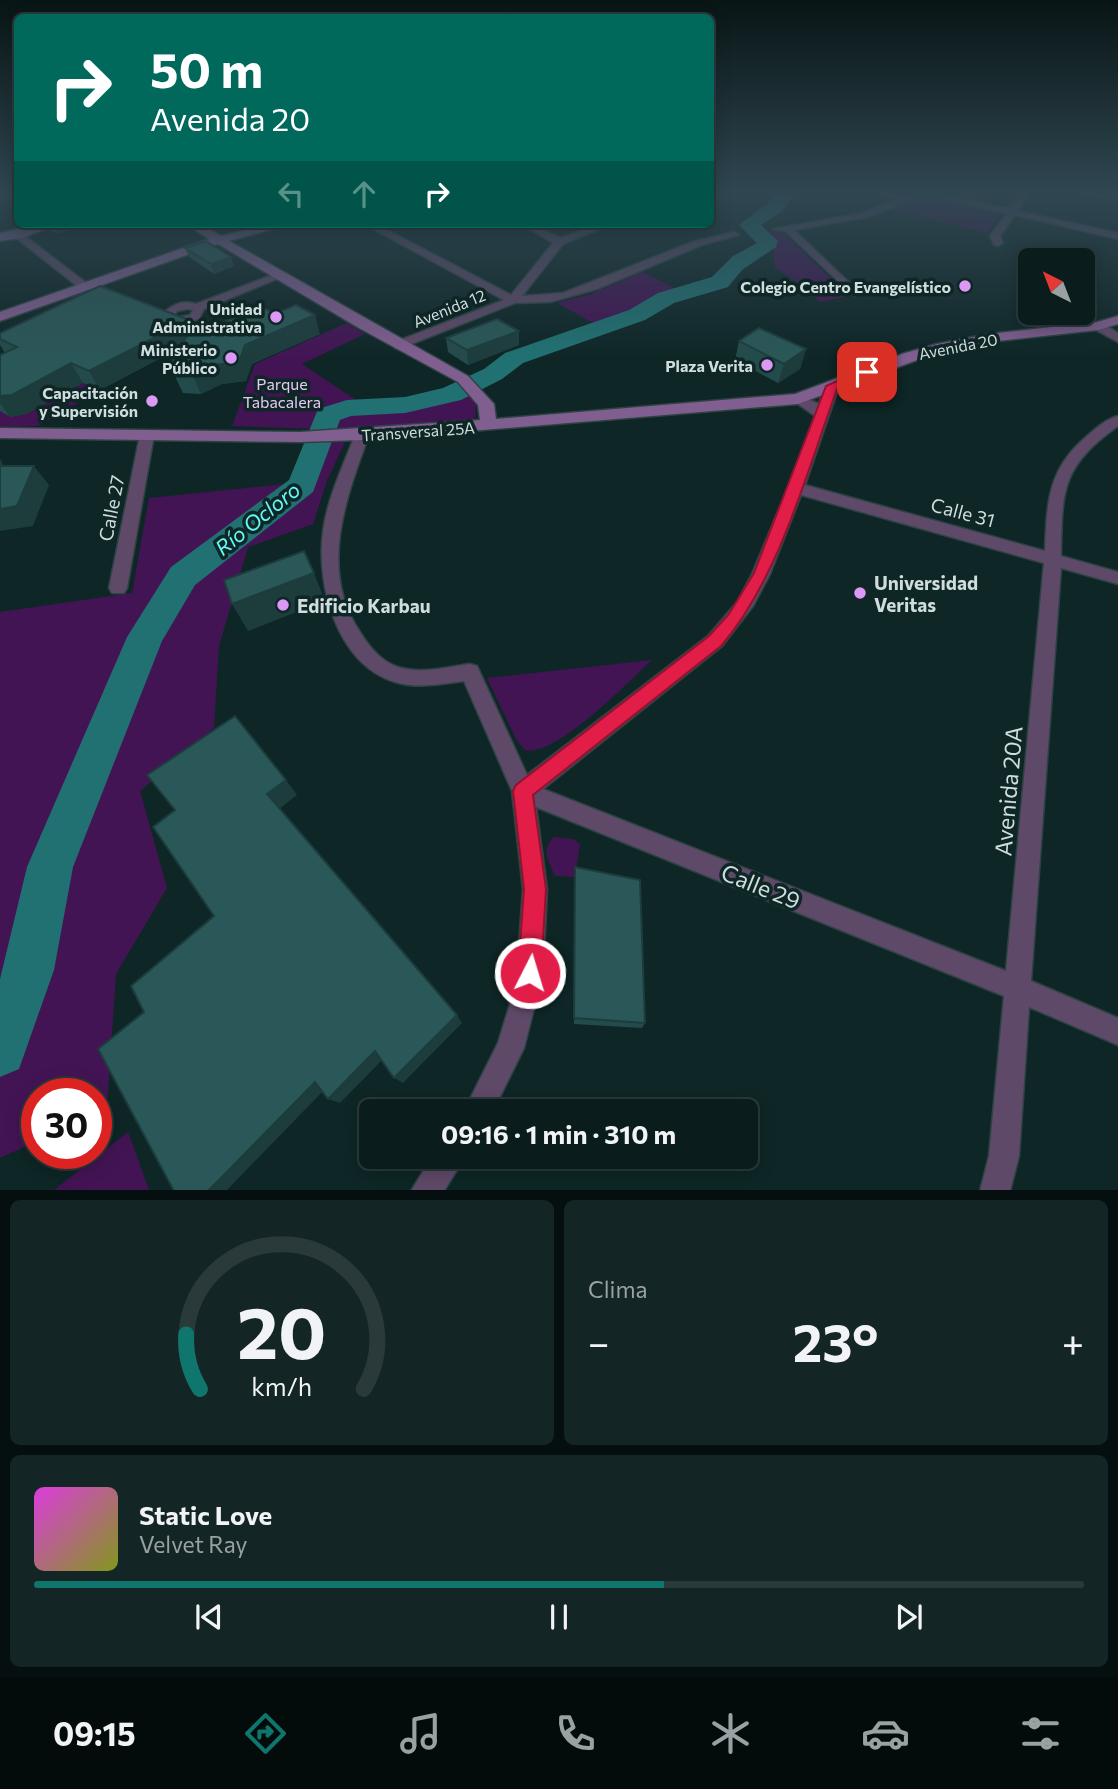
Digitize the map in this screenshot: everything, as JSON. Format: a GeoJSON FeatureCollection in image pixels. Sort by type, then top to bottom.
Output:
{"type":"FeatureCollection","features":[{"type":"Feature","properties":{"kind":"main road"},"geometry":{"type":"LineString","coordinates":[[0,317],[197,248]]}},
{"type":"Feature","properties":{"kind":"main road"},"geometry":{"type":"LineString","coordinates":[[231,248],[398,345],[463,379],[486,404],[489,426]]}},
{"type":"Feature","properties":{"kind":"main road","name":"Avenida 20"},"geometry":{"type":"LineString","coordinates":[[832,386],[937,348],[989,338],[1098,326],[1118,320]]}},
{"type":"Feature","properties":{"kind":"main road","name":"Transversal 25A"},"geometry":{"type":"LineString","coordinates":[[0,433],[300,437],[359,435],[798,399],[832,386]]}},
{"type":"Feature","properties":{"kind":"street"},"geometry":{"type":"LineString","coordinates":[[35,248],[85,287]]}},
{"type":"Feature","properties":{"kind":"street"},"geometry":{"type":"LineString","coordinates":[[414,248],[513,300],[550,299],[593,288],[688,248]]}},
{"type":"Feature","properties":{"kind":"street","name":"Avenida 12"},"geometry":{"type":"LineString","coordinates":[[398,345],[513,300],[555,248]]}},
{"type":"Feature","properties":{"kind":"street"},"geometry":{"type":"LineString","coordinates":[[804,248],[854,293]]}},
{"type":"Feature","properties":{"kind":"street"},"geometry":{"type":"LineString","coordinates":[[198,307],[279,276]]}},
{"type":"Feature","properties":{"kind":"street"},"geometry":{"type":"LineString","coordinates":[[1098,326],[1118,338]]}},
{"type":"Feature","properties":{"kind":"street"},"geometry":{"type":"LineString","coordinates":[[523,791],[715,641],[740,612],[753,590],[796,488],[832,386]]}},
{"type":"Feature","properties":{"kind":"street"},"geometry":{"type":"LineString","coordinates":[[798,399],[813,406],[822,415]]}},
{"type":"Feature","properties":{"kind":"street","name":"Avenida 20A"},"geometry":{"type":"LineString","coordinates":[[995,1190],[1004,1156],[1019,989],[1053,558],[1055,489],[1066,465],[1084,445],[1118,420]]}},
{"type":"Feature","properties":{"kind":"street","name":"Calle 27"},"geometry":{"type":"LineString","coordinates":[[118,588],[147,435]]}},
{"type":"Feature","properties":{"kind":"street"},"geometry":{"type":"LineString","coordinates":[[359,435],[333,515],[328,549],[330,573],[346,628],[370,658],[394,674],[423,677],[470,672],[523,791],[535,889],[530,973],[510,1048],[484,1099]]}},
{"type":"Feature","properties":{"kind":"street","name":"Calle 31"},"geometry":{"type":"LineString","coordinates":[[796,488],[1118,578]]}},
{"type":"Feature","properties":{"kind":"street","name":"Calle 29"},"geometry":{"type":"LineString","coordinates":[[523,791],[1019,989],[1118,1032]]}},
{"type":"Feature","properties":{"kind":"street"},"geometry":{"type":"LineString","coordinates":[[427,1190],[442,1169]]}},
{"type":"Feature","properties":{"kind":"green space"},"geometry":{"type":"Polygon","coordinates":[[[773,248],[798,248],[849,296],[820,302],[775,268],[773,248]]]}},
{"type":"Feature","properties":{"kind":"green space"},"geometry":{"type":"Polygon","coordinates":[[[643,272],[680,291],[662,295],[633,312],[595,324],[557,303],[591,294],[643,272]]]}},
{"type":"Feature","properties":{"kind":"green space","name":"Parque Tabacalera"},"geometry":{"type":"Polygon","coordinates":[[[347,323],[365,334],[302,364],[359,402],[322,413],[315,429],[232,426],[255,364],[347,323]]]}},
{"type":"Feature","properties":{"kind":"green space"},"geometry":{"type":"Polygon","coordinates":[[[83,383],[100,390],[38,426],[0,427],[0,411],[10,417],[26,414],[83,383]]]}},
{"type":"Feature","properties":{"kind":"green space"},"geometry":{"type":"Polygon","coordinates":[[[465,391],[476,405],[475,419],[329,429],[333,417],[345,412],[406,408],[465,391]]]}},
{"type":"Feature","properties":{"kind":"green space"},"geometry":{"type":"Polygon","coordinates":[[[345,442],[327,481],[313,524],[248,547],[219,646],[214,728],[140,791],[167,888],[116,974],[109,1078],[21,1078],[21,1148],[0,1158],[0,612],[132,593],[149,498],[294,483],[307,444],[345,442]]]}},
{"type":"Feature","properties":{"kind":"green space"},"geometry":{"type":"Polygon","coordinates":[[[652,660],[572,731],[538,749],[525,750],[517,741],[487,678],[652,660]]]}},
{"type":"Feature","properties":{"kind":"green space"},"geometry":{"type":"Polygon","coordinates":[[[554,837],[573,839],[580,844],[575,877],[555,876],[547,851],[547,846],[554,837]]]}},
{"type":"Feature","properties":{"kind":"green space"},"geometry":{"type":"Polygon","coordinates":[[[128,1132],[149,1190],[54,1190],[81,1169],[112,1169],[112,1145],[128,1132]]]}},
{"type":"Feature","properties":{"kind":"building"},"geometry":{"type":"Polygon","coordinates":[[[185,248],[216,248],[231,257],[211,264],[185,248]]]}},
{"type":"Feature","properties":{"kind":"building"},"geometry":{"type":"Polygon","coordinates":[[[100,286],[189,320],[89,371],[71,363],[12,395],[0,396],[0,355],[17,347],[0,339],[0,333],[100,286]]]}},
{"type":"Feature","properties":{"kind":"building"},"geometry":{"type":"Polygon","coordinates":[[[296,305],[315,315],[245,345],[239,362],[214,365],[192,374],[174,374],[169,364],[196,323],[210,328],[236,317],[240,320],[266,309],[274,314],[296,305]]]}},
{"type":"Feature","properties":{"kind":"building"},"geometry":{"type":"Polygon","coordinates":[[[497,319],[519,331],[467,350],[446,338],[497,319]]]}},
{"type":"Feature","properties":{"kind":"building"},"geometry":{"type":"Polygon","coordinates":[[[759,328],[806,349],[784,364],[739,341],[759,328]]]}},
{"type":"Feature","properties":{"kind":"building"},"geometry":{"type":"Polygon","coordinates":[[[0,460],[2,466],[34,466],[17,506],[0,509],[0,460]]]}},
{"type":"Feature","properties":{"kind":"building"},"geometry":{"type":"Polygon","coordinates":[[[304,551],[314,573],[232,604],[224,580],[304,551]]]}},
{"type":"Feature","properties":{"kind":"building"},"geometry":{"type":"Polygon","coordinates":[[[235,716],[286,780],[267,794],[457,1015],[394,1078],[375,1051],[328,1099],[315,1082],[209,1190],[173,1190],[98,1049],[144,1012],[131,986],[214,916],[153,827],[175,810],[147,775],[235,716]]]}},
{"type":"Feature","properties":{"kind":"building"},"geometry":{"type":"Polygon","coordinates":[[[575,867],[640,880],[645,1023],[574,1018],[575,867]]]}},
{"type":"Feature","properties":{"kind":"waterway","name":"Río Ocloro"},"geometry":{"type":"LineString","coordinates":[[0,1050],[29,970],[50,867],[145,637],[183,576],[302,485],[328,415],[347,408],[405,405],[452,394],[493,374],[514,358],[637,315],[666,298],[720,282],[740,261],[765,248]]}},
{"type":"Feature","properties":{"kind":"place","name":"Colegio Centro Evangelístico"},"geometry":{"type":"Point","coordinates":[965,286]}},
{"type":"Feature","properties":{"kind":"place","name":"Unidad Administrativa"},"geometry":{"type":"Point","coordinates":[276,317]}},
{"type":"Feature","properties":{"kind":"place","name":"Ministerio Público"},"geometry":{"type":"Point","coordinates":[231,358]}},
{"type":"Feature","properties":{"kind":"place","name":"Plaza Verita"},"geometry":{"type":"Point","coordinates":[767,365]}},
{"type":"Feature","properties":{"kind":"place","name":"Capacitación y Supervisión"},"geometry":{"type":"Point","coordinates":[152,401]}},
{"type":"Feature","properties":{"kind":"place","name":"Universidad Veritas"},"geometry":{"type":"Point","coordinates":[860,593]}},
{"type":"Feature","properties":{"kind":"place","name":"Edificio Karbau"},"geometry":{"type":"Point","coordinates":[283,605]}},
{"type":"Feature","properties":{"kind":"route"},"geometry":{"type":"LineString","coordinates":[[530,973],[535,889],[523,791],[715,641],[735,619],[761,574],[796,488],[832,386],[867,372]]}}]}
